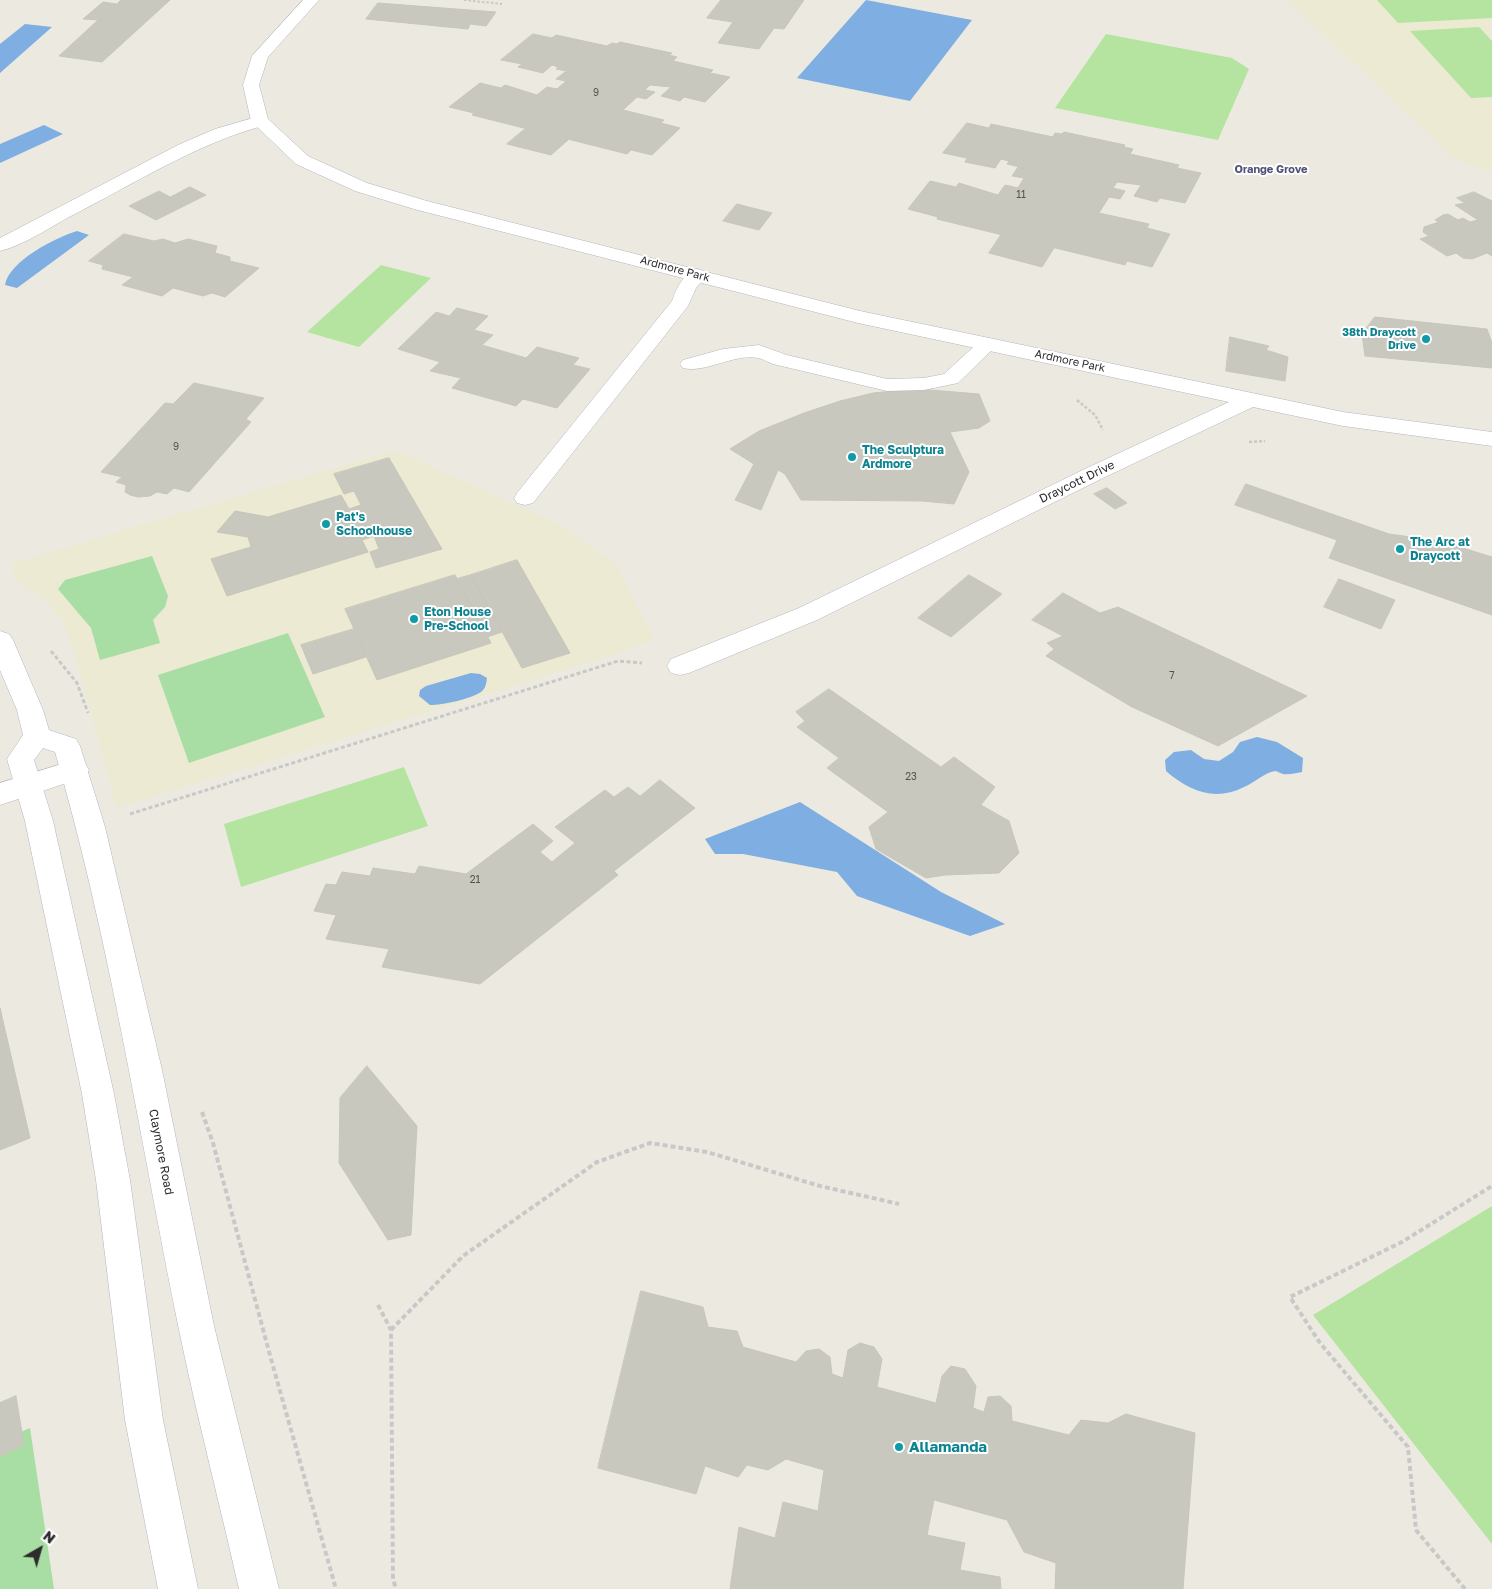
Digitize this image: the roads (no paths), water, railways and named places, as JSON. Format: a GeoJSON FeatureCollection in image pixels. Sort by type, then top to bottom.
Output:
{"type":"FeatureCollection","features":[{"type":"Feature","properties":{"kind":"street"},"geometry":{"type":"LineString","coordinates":[[0,245],[63,214],[177,151],[218,132],[260,121],[251,85],[260,56],[311,0]]}},
{"type":"Feature","properties":{"kind":"street","name":"Ardmore Park"},"geometry":{"type":"LineString","coordinates":[[260,121],[302,160],[361,187],[421,205],[858,317],[1252,399]]}},
{"type":"Feature","properties":{"kind":"street"},"geometry":{"type":"LineString","coordinates":[[525,498],[681,302],[687,287],[697,275]]}},
{"type":"Feature","properties":{"kind":"street"},"geometry":{"type":"LineString","coordinates":[[690,364],[723,354],[759,351],[780,360],[887,385],[924,384],[951,379],[988,344]]}},
{"type":"Feature","properties":{"kind":"street"},"geometry":{"type":"LineString","coordinates":[[1252,399],[1343,419],[1492,438]]}},
{"type":"Feature","properties":{"kind":"street","name":"Draycott Drive"},"geometry":{"type":"LineString","coordinates":[[680,666],[808,614],[1073,483],[1252,399]]}},
{"type":"Feature","properties":{"kind":"street"},"geometry":{"type":"LineString","coordinates":[[0,640],[30,710],[38,736],[20,760],[14,790]]}},
{"type":"Feature","properties":{"kind":"street","name":"Claymore Road"},"geometry":{"type":"LineString","coordinates":[[38,736],[67,746],[91,827],[146,1070],[196,1326],[259,1589]]}},
{"type":"Feature","properties":{"kind":"street"},"geometry":{"type":"LineString","coordinates":[[14,790],[75,770]]}},
{"type":"Feature","properties":{"kind":"street"},"geometry":{"type":"LineString","coordinates":[[14,790],[39,821],[98,1094],[113,1180],[144,1420],[178,1589]]}},
{"type":"Feature","properties":{"kind":"water"},"geometry":{"type":"Polygon","coordinates":[[[866,0],[972,20],[910,101],[797,78],[866,0]]]}},
{"type":"Feature","properties":{"kind":"water"},"geometry":{"type":"Polygon","coordinates":[[[25,24],[52,27],[0,73],[0,44],[25,24]]]}},
{"type":"Feature","properties":{"kind":"water"},"geometry":{"type":"Polygon","coordinates":[[[44,125],[63,134],[0,163],[0,144],[44,125]]]}},
{"type":"Feature","properties":{"kind":"water"},"geometry":{"type":"Polygon","coordinates":[[[77,231],[89,235],[17,288],[5,285],[8,276],[24,259],[57,239],[77,231]]]}},
{"type":"Feature","properties":{"kind":"water"},"geometry":{"type":"Polygon","coordinates":[[[471,673],[480,674],[487,678],[486,686],[476,695],[456,701],[430,705],[419,696],[420,690],[426,686],[471,673]]]}},
{"type":"Feature","properties":{"kind":"water"},"geometry":{"type":"Polygon","coordinates":[[[1257,737],[1277,742],[1303,758],[1302,772],[1282,774],[1276,771],[1233,791],[1213,794],[1193,789],[1166,771],[1165,760],[1174,752],[1191,750],[1204,759],[1219,761],[1233,752],[1240,742],[1257,737]]]}},
{"type":"Feature","properties":{"kind":"water"},"geometry":{"type":"Polygon","coordinates":[[[800,802],[941,892],[1005,924],[970,936],[857,896],[837,872],[743,854],[715,854],[705,839],[800,802]]]}},
{"type":"Feature","properties":{"kind":"place","name":"38th Draycott Drive"},"geometry":{"type":"Point","coordinates":[1426,339]}},
{"type":"Feature","properties":{"kind":"place","name":"The Sculptura Ardmore"},"geometry":{"type":"Point","coordinates":[852,457]}},
{"type":"Feature","properties":{"kind":"place","name":"Pat's Schoolhouse"},"geometry":{"type":"Point","coordinates":[326,524]}},
{"type":"Feature","properties":{"kind":"place","name":"The Arc at Draycott"},"geometry":{"type":"Point","coordinates":[1400,549]}},
{"type":"Feature","properties":{"kind":"place","name":"Eton House Pre-School"},"geometry":{"type":"Point","coordinates":[414,619]}},
{"type":"Feature","properties":{"kind":"place","name":"Allamanda"},"geometry":{"type":"Point","coordinates":[899,1447]}},
{"type":"Feature","properties":{"kind":"district","name":"Orange Grove"},"geometry":{"type":"Point","coordinates":[1271,170]}}]}
